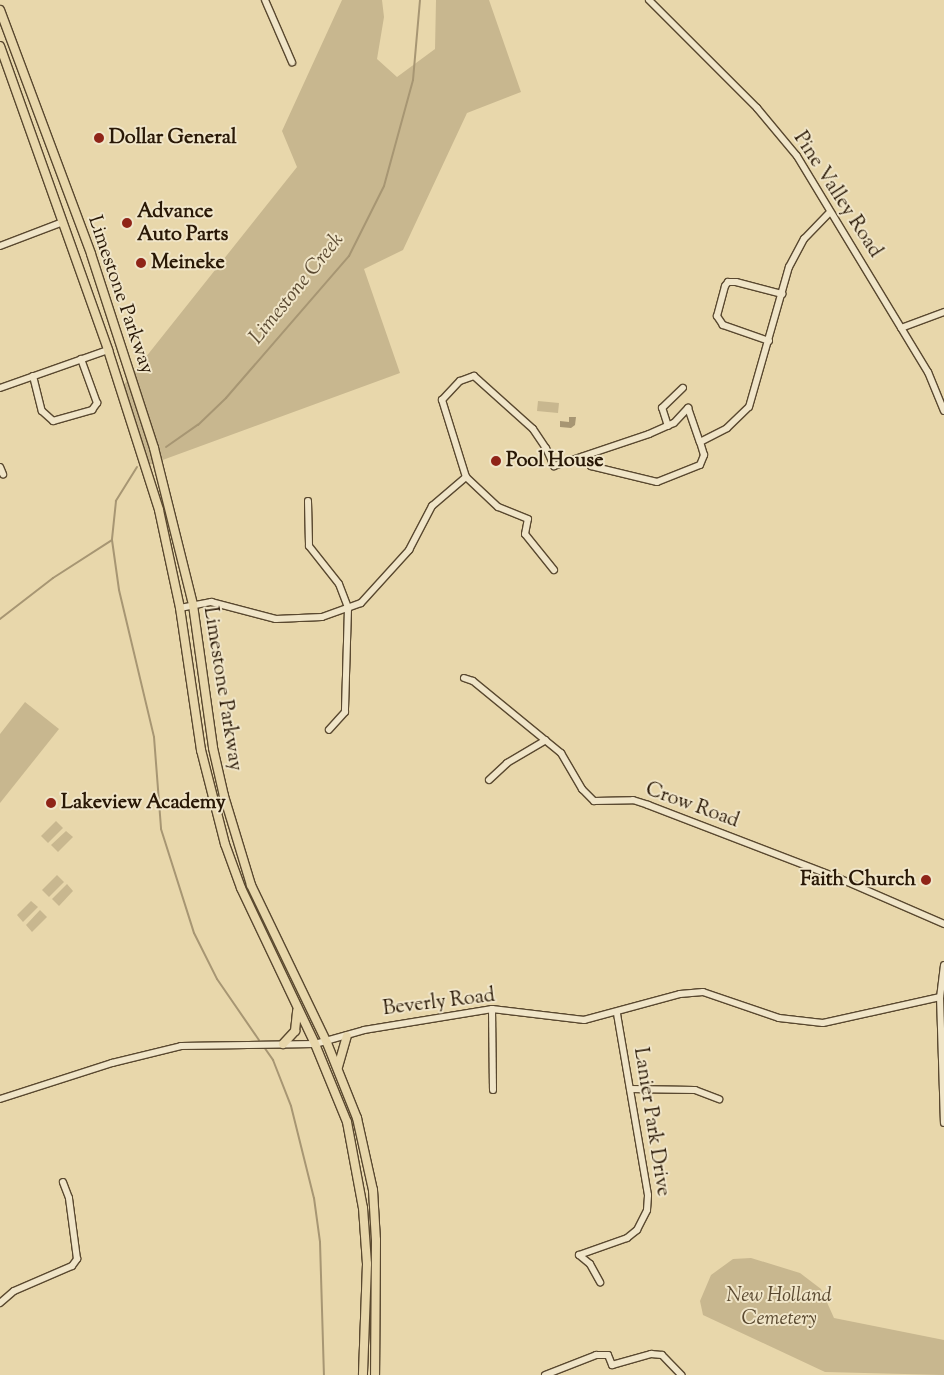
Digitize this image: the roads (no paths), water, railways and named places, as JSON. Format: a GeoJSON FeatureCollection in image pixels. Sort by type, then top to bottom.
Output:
{"type":"FeatureCollection","features":[{"type":"Feature","properties":{"kind":"main road","name":"Limestone Parkway"},"geometry":{"type":"LineString","coordinates":[[0,10],[27,78],[121,346],[154,448],[193,605],[213,748],[236,840],[250,885],[327,1042],[357,1118],[373,1190],[378,1275],[375,1375]]}},
{"type":"Feature","properties":{"kind":"main road","name":"Limestone Parkway"},"geometry":{"type":"LineString","coordinates":[[0,46],[108,350],[159,510],[180,608],[201,750],[225,844],[241,888],[316,1044],[346,1122],[363,1208],[367,1264],[362,1375]]}},
{"type":"Feature","properties":{"kind":"main road"},"geometry":{"type":"LineString","coordinates":[[14,83],[27,78]]}},
{"type":"Feature","properties":{"kind":"main road"},"geometry":{"type":"LineString","coordinates":[[108,350],[121,346]]}},
{"type":"Feature","properties":{"kind":"main road"},"geometry":{"type":"LineString","coordinates":[[283,1044],[298,1025],[296,1004]]}},
{"type":"Feature","properties":{"kind":"main road"},"geometry":{"type":"LineString","coordinates":[[338,1068],[346,1036]]}},
{"type":"Feature","properties":{"kind":"street"},"geometry":{"type":"LineString","coordinates":[[266,0],[292,62]]}},
{"type":"Feature","properties":{"kind":"street","name":"Pine Valley Road"},"geometry":{"type":"LineString","coordinates":[[649,0],[757,108],[797,156],[928,372],[944,411]]}},
{"type":"Feature","properties":{"kind":"street"},"geometry":{"type":"LineString","coordinates":[[700,442],[727,428],[749,407],[789,267],[804,239],[830,212]]}},
{"type":"Feature","properties":{"kind":"street"},"geometry":{"type":"LineString","coordinates":[[0,246],[63,222]]}},
{"type":"Feature","properties":{"kind":"street"},"geometry":{"type":"LineString","coordinates":[[769,340],[723,325],[717,316],[725,286],[736,282],[782,294]]}},
{"type":"Feature","properties":{"kind":"street"},"geometry":{"type":"LineString","coordinates":[[901,328],[944,312]]}},
{"type":"Feature","properties":{"kind":"street"},"geometry":{"type":"LineString","coordinates":[[0,388],[108,350]]}},
{"type":"Feature","properties":{"kind":"street"},"geometry":{"type":"LineString","coordinates":[[33,376],[47,417],[53,421],[92,410],[98,403],[81,359]]}},
{"type":"Feature","properties":{"kind":"street"},"geometry":{"type":"LineString","coordinates":[[554,570],[525,534],[528,519],[498,507],[466,477],[442,400],[460,381],[474,376],[533,430],[546,448],[554,466],[582,456],[668,426],[688,408],[704,455],[700,465],[657,482],[591,466],[582,456]]}},
{"type":"Feature","properties":{"kind":"street"},"geometry":{"type":"LineString","coordinates":[[668,426],[662,408],[683,388]]}},
{"type":"Feature","properties":{"kind":"street"},"geometry":{"type":"LineString","coordinates":[[180,608],[211,602],[276,619],[322,617],[361,603],[409,550],[432,506],[466,477]]}},
{"type":"Feature","properties":{"kind":"street"},"geometry":{"type":"LineString","coordinates":[[308,501],[309,546],[338,584],[348,608],[345,712],[329,730]]}},
{"type":"Feature","properties":{"kind":"street","name":"Crow Road"},"geometry":{"type":"LineString","coordinates":[[464,678],[473,681],[561,753],[582,789],[594,801],[633,800],[648,805],[836,877],[944,924]]}},
{"type":"Feature","properties":{"kind":"street"},"geometry":{"type":"LineString","coordinates":[[488,780],[507,763],[546,740]]}},
{"type":"Feature","properties":{"kind":"street"},"geometry":{"type":"LineString","coordinates":[[944,965],[940,997],[944,1123]]}},
{"type":"Feature","properties":{"kind":"street","name":"Beverly Road"},"geometry":{"type":"LineString","coordinates":[[0,1099],[112,1063],[181,1046],[316,1044],[423,1019],[492,1009],[577,1020],[617,1013],[680,994],[703,992],[779,1018],[823,1023],[940,997]]}},
{"type":"Feature","properties":{"kind":"street"},"geometry":{"type":"LineString","coordinates":[[492,1009],[493,1090]]}},
{"type":"Feature","properties":{"kind":"street","name":"Lanier Park Drive"},"geometry":{"type":"LineString","coordinates":[[600,1282],[590,1264],[579,1255],[627,1238],[637,1230],[647,1210],[617,1013]]}},
{"type":"Feature","properties":{"kind":"street"},"geometry":{"type":"LineString","coordinates":[[630,1089],[695,1090],[719,1098]]}},
{"type":"Feature","properties":{"kind":"street"},"geometry":{"type":"LineString","coordinates":[[0,1303],[14,1291],[72,1266],[77,1258],[69,1198],[63,1182]]}},
{"type":"Feature","properties":{"kind":"street"},"geometry":{"type":"LineString","coordinates":[[545,1375],[596,1355],[608,1355],[612,1365],[651,1354],[662,1355],[681,1375]]}},
{"type":"Feature","properties":{"kind":"waterway","name":"Limestone Creek"},"geometry":{"type":"LineString","coordinates":[[166,447],[198,425],[226,398],[349,256],[384,186],[413,80],[420,0]]}},
{"type":"Feature","properties":{"kind":"waterway"},"geometry":{"type":"LineString","coordinates":[[137,467],[116,501],[112,540],[119,590],[154,737],[161,829],[194,933],[217,979],[259,1040]]}},
{"type":"Feature","properties":{"kind":"waterway","name":"Limestone Creek"},"geometry":{"type":"LineString","coordinates":[[0,619],[53,578],[112,540]]}},
{"type":"Feature","properties":{"kind":"waterway"},"geometry":{"type":"LineString","coordinates":[[264,1047],[273,1060],[291,1106],[314,1198],[320,1242],[324,1375]]}},
{"type":"Feature","properties":{"kind":"place","name":"Dollar General"},"geometry":{"type":"Point","coordinates":[99,138]}},
{"type":"Feature","properties":{"kind":"place","name":"Advance Auto Parts"},"geometry":{"type":"Point","coordinates":[127,223]}},
{"type":"Feature","properties":{"kind":"place","name":"Meineke"},"geometry":{"type":"Point","coordinates":[141,263]}},
{"type":"Feature","properties":{"kind":"place","name":"Pool House"},"geometry":{"type":"Point","coordinates":[496,461]}},
{"type":"Feature","properties":{"kind":"place","name":"Lakeview Academy"},"geometry":{"type":"Point","coordinates":[51,803]}},
{"type":"Feature","properties":{"kind":"place","name":"Faith Church"},"geometry":{"type":"Point","coordinates":[926,880]}},
{"type":"Feature","properties":{"kind":"park label","name":"New Holland Cemetery"},"geometry":{"type":"Point","coordinates":[779,1308]}}]}
